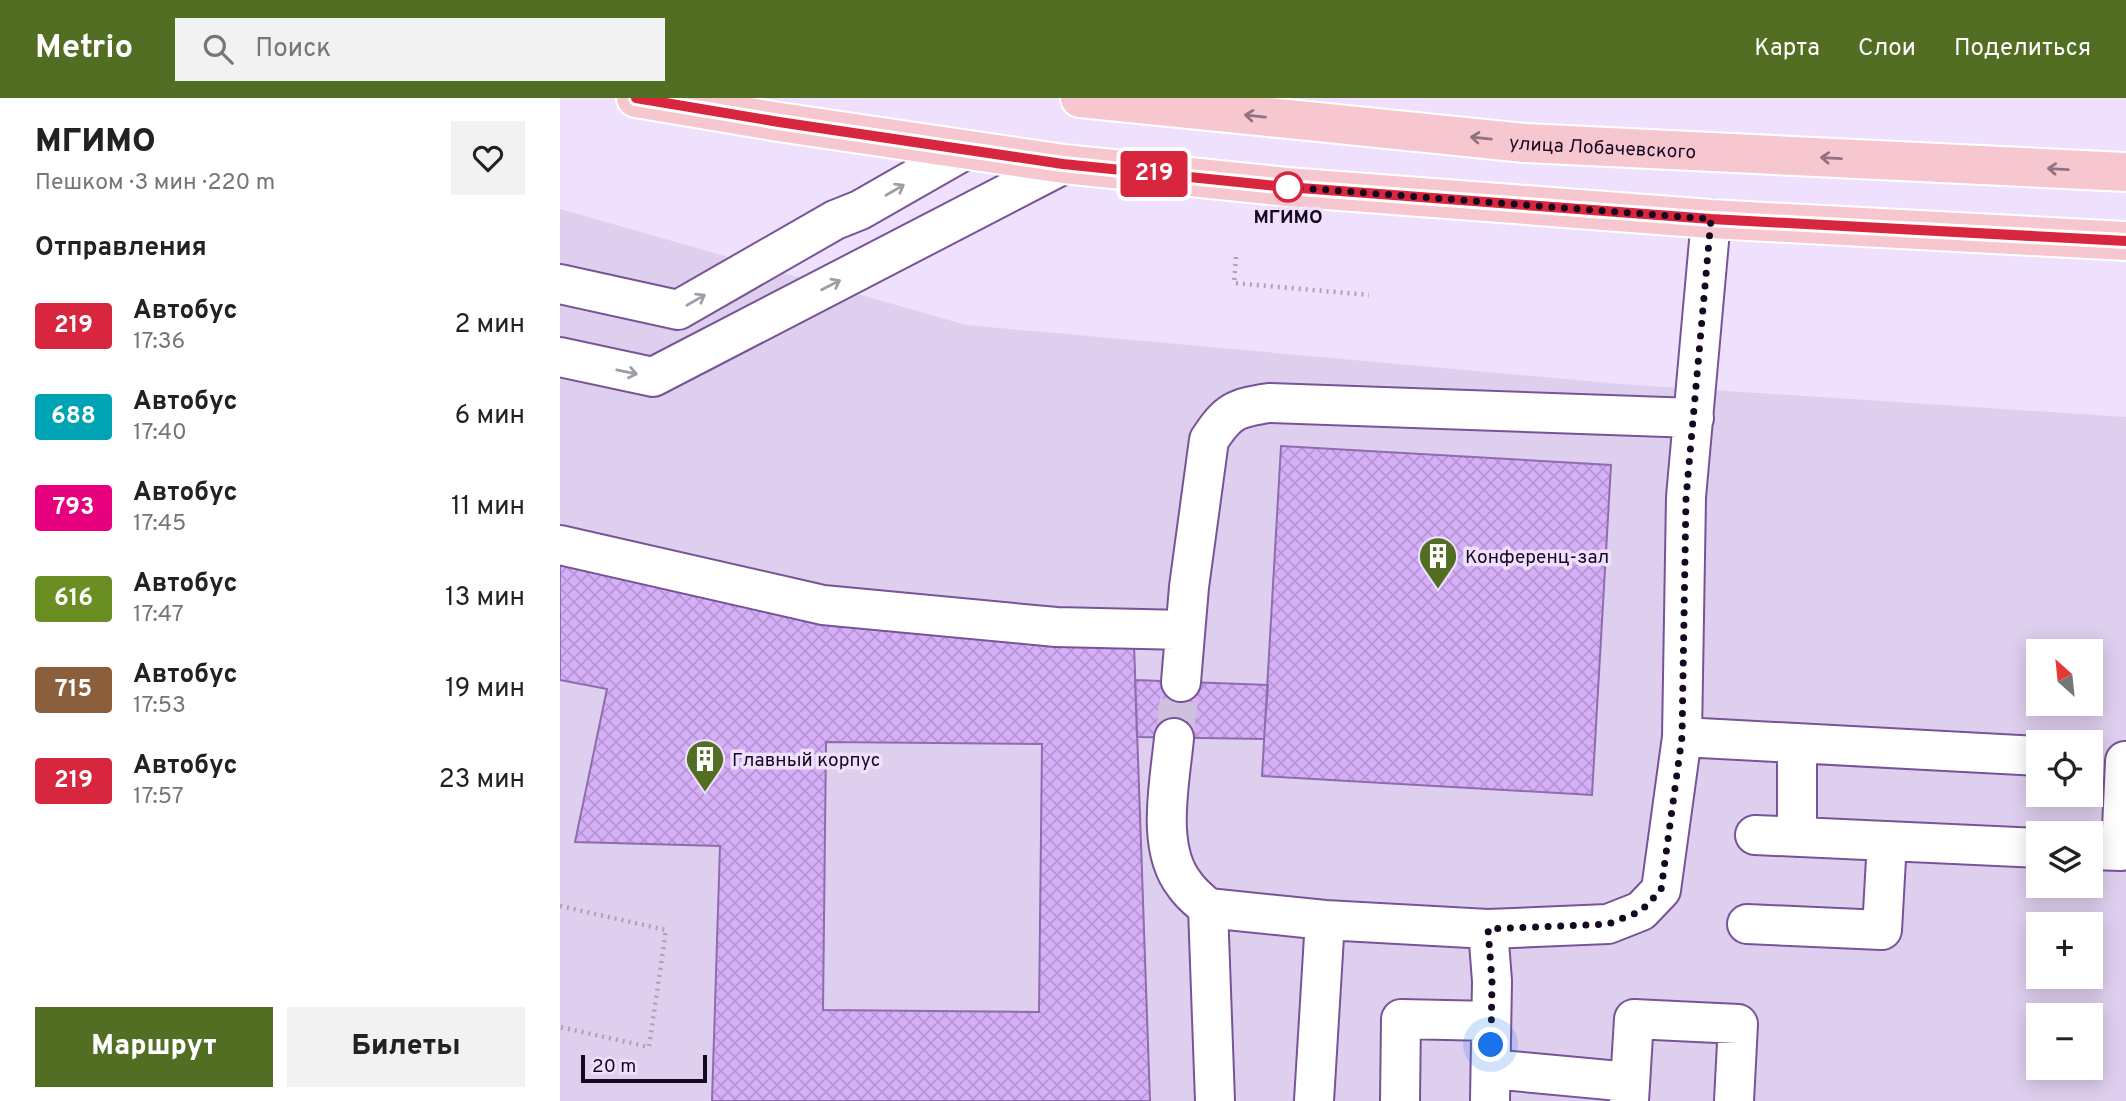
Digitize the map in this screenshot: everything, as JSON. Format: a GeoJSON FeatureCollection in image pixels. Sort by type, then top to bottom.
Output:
{"type":"FeatureCollection","features":[{"type":"Feature","properties":{"kind":"main road"},"geometry":{"type":"LineString","coordinates":[[636,98],[1063,164],[1287,187],[1711,219],[2126,241]]}},
{"type":"Feature","properties":{"kind":"main road","name":"улица Лобачевского"},"geometry":{"type":"LineString","coordinates":[[1080,98],[1525,143],[2126,172]]}},
{"type":"Feature","properties":{"kind":"lane"},"geometry":{"type":"LineString","coordinates":[[560,284],[678,310],[835,220],[860,210],[965,150]]}},
{"type":"Feature","properties":{"kind":"lane"},"geometry":{"type":"LineString","coordinates":[[560,357],[653,377],[1063,164]]}},
{"type":"Feature","properties":{"kind":"lane"},"geometry":{"type":"LineString","coordinates":[[1174,738],[1166,831],[1170,854],[1183,884],[1208,908],[1325,920],[1488,929],[1608,924],[1641,911],[1661,890],[1682,737],[1686,498],[1711,219]]}},
{"type":"Feature","properties":{"kind":"lane"},"geometry":{"type":"LineString","coordinates":[[1181,682],[1209,440],[1222,420],[1242,407],[1269,403],[1694,418]]}},
{"type":"Feature","properties":{"kind":"lane"},"geometry":{"type":"LineString","coordinates":[[560,545],[823,606],[1056,627],[1185,630]]}},
{"type":"Feature","properties":{"kind":"lane"},"geometry":{"type":"LineString","coordinates":[[1682,737],[2026,755]]}},
{"type":"Feature","properties":{"kind":"lane"},"geometry":{"type":"LineString","coordinates":[[1797,743],[1797,837]]}},
{"type":"Feature","properties":{"kind":"lane"},"geometry":{"type":"LineString","coordinates":[[2103,851],[2121,852],[2114,760]]}},
{"type":"Feature","properties":{"kind":"lane"},"geometry":{"type":"LineString","coordinates":[[1755,835],[2026,847]]}},
{"type":"Feature","properties":{"kind":"lane"},"geometry":{"type":"LineString","coordinates":[[1746,924],[1882,930],[1887,841]]}},
{"type":"Feature","properties":{"kind":"lane"},"geometry":{"type":"LineString","coordinates":[[1208,908],[1215,1101]]}},
{"type":"Feature","properties":{"kind":"lane"},"geometry":{"type":"LineString","coordinates":[[1314,1101],[1325,920]]}},
{"type":"Feature","properties":{"kind":"lane"},"geometry":{"type":"LineString","coordinates":[[1488,929],[1492,981],[1491,1085],[1630,1091],[1634,1019],[1738,1024],[1734,1101]]}},
{"type":"Feature","properties":{"kind":"lane"},"geometry":{"type":"LineString","coordinates":[[1400,1101],[1401,1019],[1491,1021]]}},
{"type":"Feature","properties":{"kind":"path"},"geometry":{"type":"LineString","coordinates":[[1236,257],[1234,283],[1369,295]]}},
{"type":"Feature","properties":{"kind":"path"},"geometry":{"type":"LineString","coordinates":[[560,906],[666,930],[649,1047],[560,1027]]}},
{"type":"Feature","properties":{"kind":"shaded area"},"geometry":{"type":"Polygon","coordinates":[[[560,209],[966,325],[1621,384],[2126,417],[2126,1101],[560,1101],[560,209]]]}},
{"type":"Feature","properties":{"kind":"building","name":"Конференц-зал"},"geometry":{"type":"Polygon","coordinates":[[[1281,446],[1611,465],[1592,795],[1262,776],[1281,446]]]}},
{"type":"Feature","properties":{"kind":"building","name":"Главный корпус"},"geometry":{"type":"Polygon","coordinates":[[[560,564],[1134,644],[1150,1101],[712,1101],[720,846],[575,842],[607,689],[560,680],[560,564]],[[826,742],[823,1010],[1039,1012],[1042,744],[826,742]]]}},
{"type":"Feature","properties":{"kind":"building"},"geometry":{"type":"Polygon","coordinates":[[[1135,680],[1268,685],[1264,739],[1137,737],[1135,680]]]}},
{"type":"Feature","properties":{"kind":"tunnel"},"geometry":{"type":"LineString","coordinates":[[1174,738],[1181,682]]}},
{"type":"Feature","properties":{"kind":"bus line","name":"219"},"geometry":{"type":"LineString","coordinates":[[636,98],[1063,164],[1287,187],[1711,219],[2126,241]]}},
{"type":"Feature","properties":{"kind":"place","name":"МГИМО"},"geometry":{"type":"Point","coordinates":[1288,187]}},
{"type":"Feature","properties":{"kind":"place","name":"Конференц-зал"},"geometry":{"type":"Point","coordinates":[1438,590]}},
{"type":"Feature","properties":{"kind":"place","name":"Главный корпус"},"geometry":{"type":"Point","coordinates":[705,793]}},
{"type":"Feature","properties":{"kind":"route"},"geometry":{"type":"LineString","coordinates":[[1288,187],[1711,219],[1686,498],[1682,737],[1661,890],[1641,911],[1608,924],[1488,929],[1492,981],[1491,1045]]}}]}
